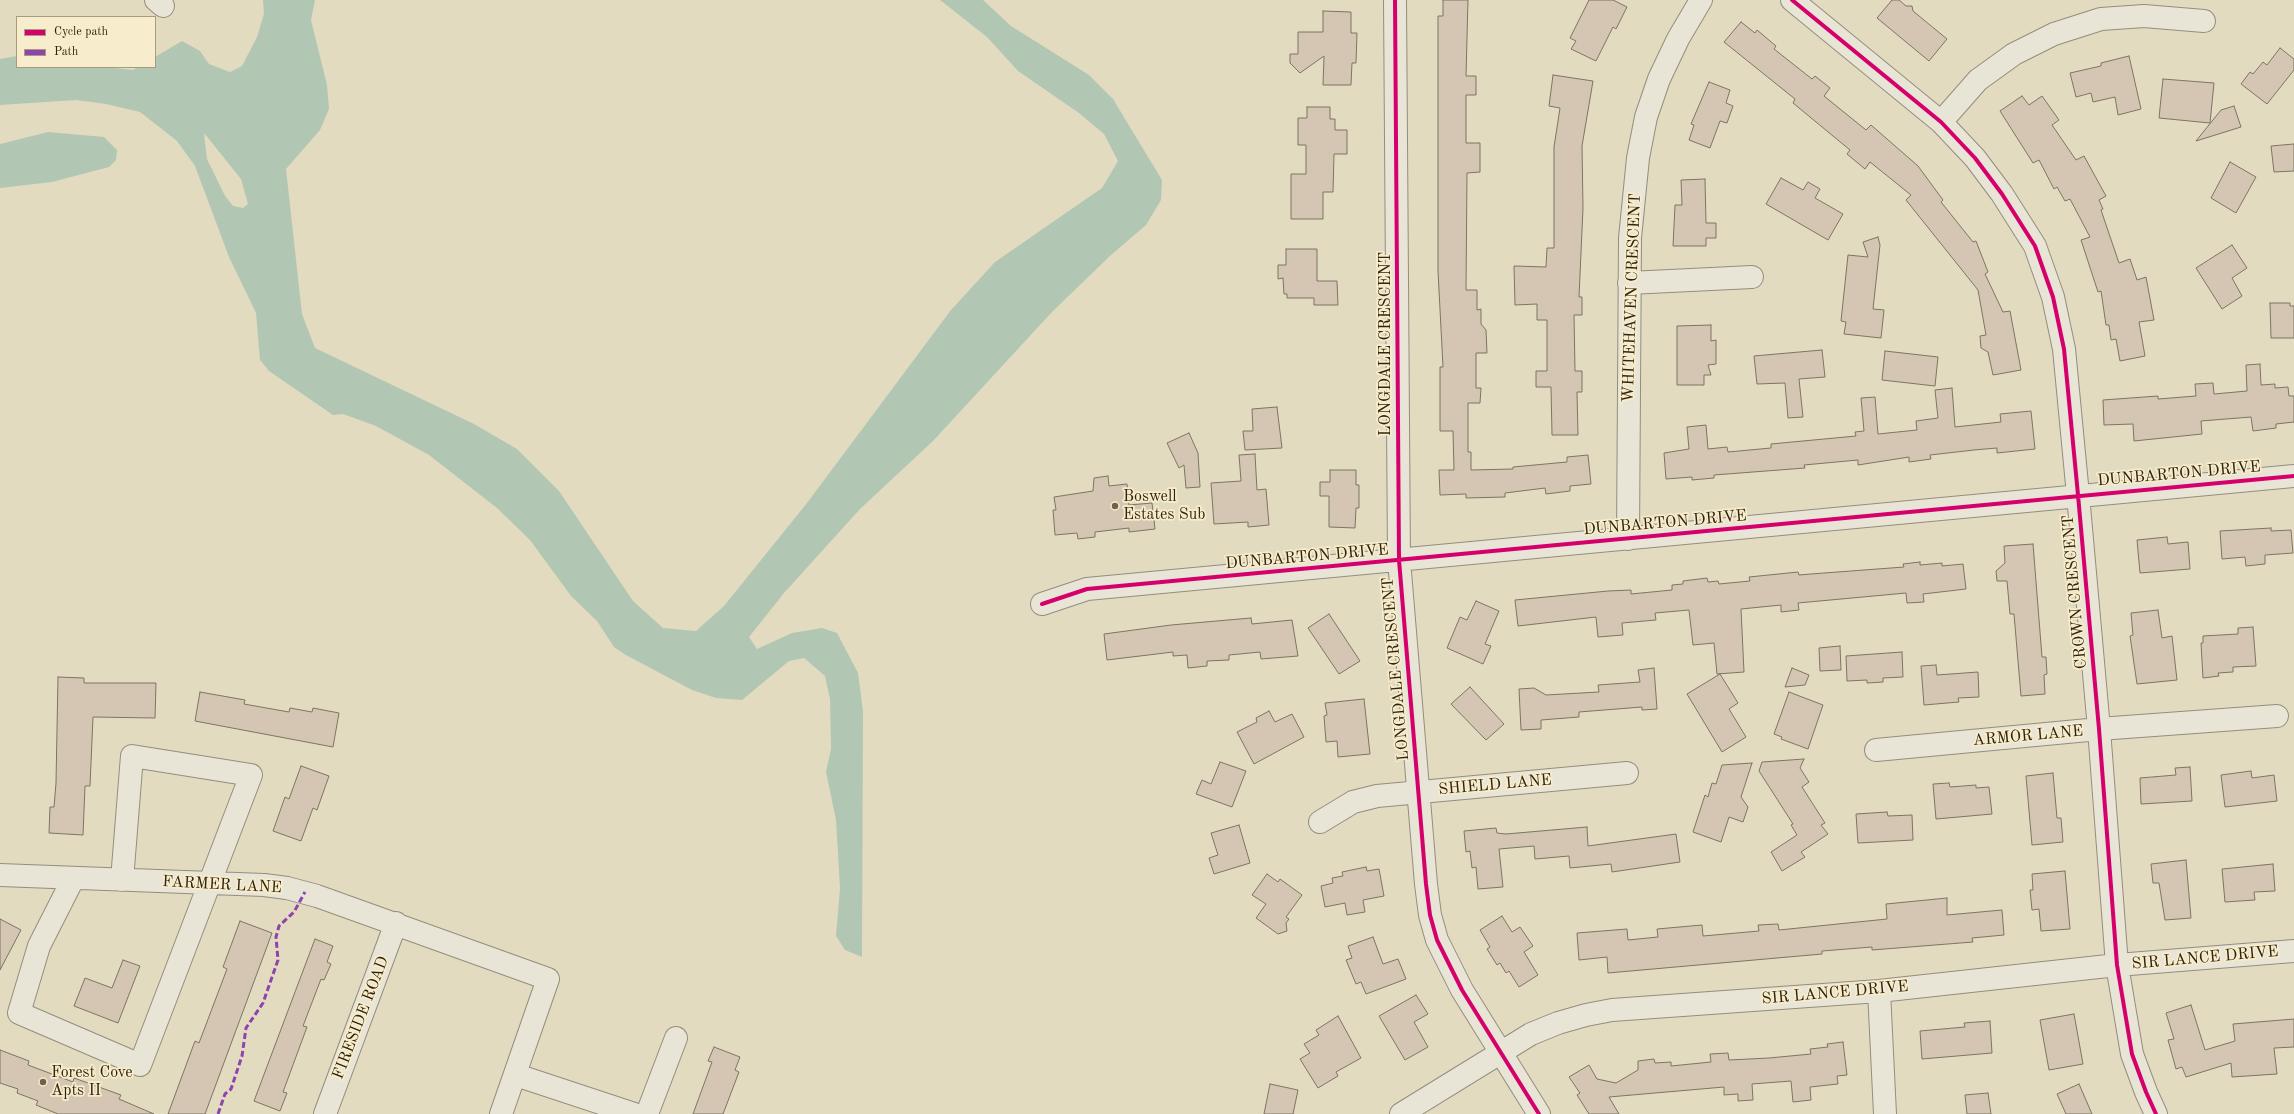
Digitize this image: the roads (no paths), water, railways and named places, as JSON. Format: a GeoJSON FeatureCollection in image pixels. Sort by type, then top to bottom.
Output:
{"type":"FeatureCollection","features":[{"type":"Feature","properties":{"kind":"street","name":"LONGDALE CRESCENT"},"geometry":{"type":"LineString","coordinates":[[1395,0],[1400,560],[1418,792],[1430,915],[1437,940],[1462,990],[1539,1114]]}},
{"type":"Feature","properties":{"kind":"street","name":"WHITEHAVEN CRESCENT"},"geometry":{"type":"LineString","coordinates":[[1628,539],[1629,282],[1634,193],[1646,118],[1659,79],[1678,39],[1701,0]]}},
{"type":"Feature","properties":{"kind":"street","name":"CROWN CRESCENT"},"geometry":{"type":"LineString","coordinates":[[1792,0],[1941,122],[1975,158],[2002,194],[2035,246],[2053,297],[2064,349],[2078,495],[2100,729],[2117,965],[2132,1054],[2156,1114]]}},
{"type":"Feature","properties":{"kind":"street"},"geometry":{"type":"LineString","coordinates":[[1941,122],[1978,80],[2014,54],[2054,34],[2101,19],[2144,16],[2204,21]]}},
{"type":"Feature","properties":{"kind":"street"},"geometry":{"type":"LineString","coordinates":[[1629,282],[1752,277]]}},
{"type":"Feature","properties":{"kind":"street","name":"DUNBARTON DRIVE"},"geometry":{"type":"LineString","coordinates":[[1042,604],[1087,589],[1628,539],[2078,495],[2294,476]]}},
{"type":"Feature","properties":{"kind":"street","name":"ARMOR LANE"},"geometry":{"type":"LineString","coordinates":[[1876,750],[2100,729],[2277,716]]}},
{"type":"Feature","properties":{"kind":"street"},"geometry":{"type":"LineString","coordinates":[[73,879],[39,946],[19,1013],[140,1065],[211,883],[251,775],[132,756],[122,880]]}},
{"type":"Feature","properties":{"kind":"street","name":"SHIELD LANE"},"geometry":{"type":"LineString","coordinates":[[1320,822],[1353,802],[1378,796],[1627,773]]}},
{"type":"Feature","properties":{"kind":"street","name":"FARMER LANE"},"geometry":{"type":"LineString","coordinates":[[0,875],[73,879],[264,885],[287,888],[317,896],[396,923],[548,979],[516,1075]]}},
{"type":"Feature","properties":{"kind":"street","name":"FIRESIDE ROAD"},"geometry":{"type":"LineString","coordinates":[[325,1114],[396,923]]}},
{"type":"Feature","properties":{"kind":"street","name":"SIR LANCE DRIVE"},"geometry":{"type":"LineString","coordinates":[[1401,1114],[1501,1054],[1531,1034],[1558,1023],[1612,1010],[1879,991],[2117,965],[2294,951]]}},
{"type":"Feature","properties":{"kind":"street"},"geometry":{"type":"LineString","coordinates":[[1879,991],[1885,1114]]}},
{"type":"Feature","properties":{"kind":"street"},"geometry":{"type":"LineString","coordinates":[[647,1114],[676,1038]]}},
{"type":"Feature","properties":{"kind":"street"},"geometry":{"type":"LineString","coordinates":[[501,1114],[516,1075],[634,1114]]}},
{"type":"Feature","properties":{"kind":"place","name":"Boswell Estates Sub"},"geometry":{"type":"Point","coordinates":[1115,506]}},
{"type":"Feature","properties":{"kind":"place","name":"Forest Cove Apts II"},"geometry":{"type":"Point","coordinates":[43,1082]}}]}
